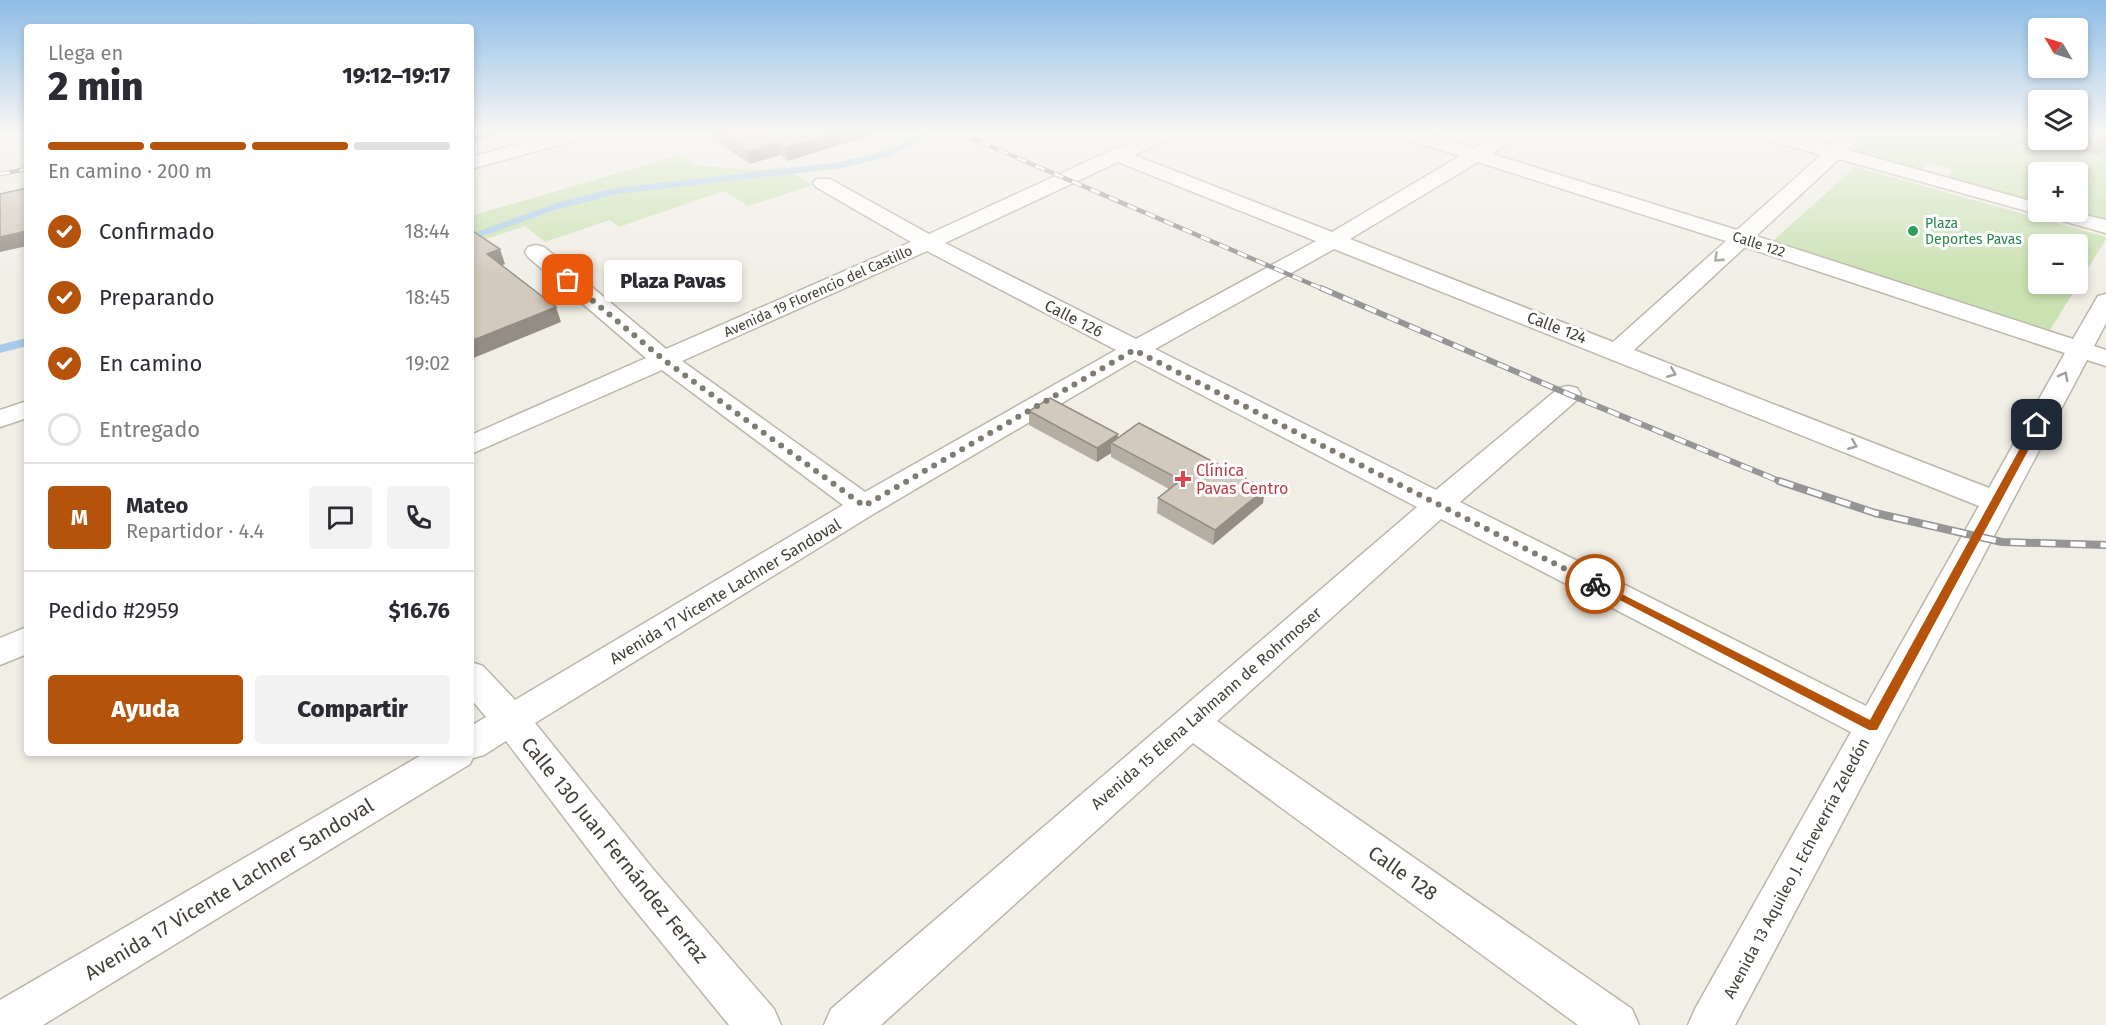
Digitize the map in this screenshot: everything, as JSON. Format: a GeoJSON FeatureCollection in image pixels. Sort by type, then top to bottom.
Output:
{"type":"FeatureCollection","features":[{"type":"Feature","properties":{"kind":"street","name":"Avenida 19 Florencio del Castillo"},"geometry":{"type":"LineString","coordinates":[[474,444],[928,243],[1059,182]]}},
{"type":"Feature","properties":{"kind":"street","name":"Calle 124"},"geometry":{"type":"LineString","coordinates":[[1186,182],[1996,502]]}},
{"type":"Feature","properties":{"kind":"street","name":"Avenida 17 Vicente Lachner Sandoval"},"geometry":{"type":"LineString","coordinates":[[474,742],[864,506],[1134,350],[1334,240],[1430,182]]}},
{"type":"Feature","properties":{"kind":"street","name":"Calle 122"},"geometry":{"type":"LineString","coordinates":[[1561,182],[2106,358]]}},
{"type":"Feature","properties":{"kind":"street"},"geometry":{"type":"LineString","coordinates":[[1618,351],[1801,182]]}},
{"type":"Feature","properties":{"kind":"street"},"geometry":{"type":"LineString","coordinates":[[1941,182],[2028,206]]}},
{"type":"Feature","properties":{"kind":"street","name":"Calle 126"},"geometry":{"type":"LineString","coordinates":[[823,183],[928,243],[1134,350],[1873,727]]}},
{"type":"Feature","properties":{"kind":"street"},"geometry":{"type":"LineString","coordinates":[[2087,222],[2106,227]]}},
{"type":"Feature","properties":{"kind":"street"},"geometry":{"type":"LineString","coordinates":[[536,252],[664,360],[864,506]]}},
{"type":"Feature","properties":{"kind":"street","name":"Avenida 13 Aquileo J. Echeverría Zeledón"},"geometry":{"type":"LineString","coordinates":[[1711,1025],[2106,301]]}},
{"type":"Feature","properties":{"kind":"street","name":"Avenida 15 Elena Lahmann de Rohrmoser"},"geometry":{"type":"LineString","coordinates":[[847,1025],[1439,504],[1568,394]]}},
{"type":"Feature","properties":{"kind":"street"},"geometry":{"type":"LineString","coordinates":[[0,419],[24,410]]}},
{"type":"Feature","properties":{"kind":"street"},"geometry":{"type":"LineString","coordinates":[[0,652],[24,641]]}},
{"type":"Feature","properties":{"kind":"street","name":"Calle 130 Juan Fernández Ferraz"},"geometry":{"type":"LineString","coordinates":[[474,678],[511,720],[638,882],[758,1025]]}},
{"type":"Feature","properties":{"kind":"street","name":"Calle 128"},"geometry":{"type":"LineString","coordinates":[[1191,722],[1616,1025]]}},
{"type":"Feature","properties":{"kind":"street","name":"Avenida 17 Vicente Lachner Sandoval"},"geometry":{"type":"LineString","coordinates":[[1,1025],[451,756]]}},
{"type":"Feature","properties":{"kind":"green space"},"geometry":{"type":"Polygon","coordinates":[[[588,182],[807,182],[812,185],[748,206],[724,191],[619,227],[610,220],[545,242],[525,226],[483,240],[474,231],[474,215],[588,182]]]}},
{"type":"Feature","properties":{"kind":"green space","name":"Plaza Deportes Pavas"},"geometry":{"type":"Polygon","coordinates":[[[1839,182],[1908,182],[2028,215],[2028,222],[2052,222],[2106,237],[2088,268],[2088,234],[2028,234],[2028,294],[2072,294],[2050,330],[1773,241],[1839,182]]]}},
{"type":"Feature","properties":{"kind":"green space"},"geometry":{"type":"Polygon","coordinates":[[[1960,182],[2028,182],[2028,201],[1960,182]]]}},
{"type":"Feature","properties":{"kind":"green space"},"geometry":{"type":"Polygon","coordinates":[[[2088,182],[2106,182],[2106,222],[2088,217],[2088,182]]]}},
{"type":"Feature","properties":{"kind":"building"},"geometry":{"type":"Polygon","coordinates":[[[24,189],[24,232],[0,237],[0,194],[24,189]]]}},
{"type":"Feature","properties":{"kind":"building"},"geometry":{"type":"Polygon","coordinates":[[[474,232],[500,249],[487,254],[556,307],[474,340],[474,232]]]}},
{"type":"Feature","properties":{"kind":"building"},"geometry":{"type":"Polygon","coordinates":[[[1050,398],[1118,434],[1097,448],[1029,411],[1050,398]]]}},
{"type":"Feature","properties":{"kind":"building"},"geometry":{"type":"Polygon","coordinates":[[[1139,423],[1265,489],[1215,530],[1158,498],[1181,480],[1111,443],[1139,423]]]}},
{"type":"Feature","properties":{"kind":"waterway"},"geometry":{"type":"LineString","coordinates":[[474,236],[557,206],[616,191],[695,182]]}},
{"type":"Feature","properties":{"kind":"waterway"},"geometry":{"type":"LineString","coordinates":[[0,349],[24,343]]}},
{"type":"Feature","properties":{"kind":"railway"},"geometry":{"type":"LineString","coordinates":[[1073,182],[1325,290]]}},
{"type":"Feature","properties":{"kind":"railway"},"geometry":{"type":"LineString","coordinates":[[1321,288],[1780,481]]}},
{"type":"Feature","properties":{"kind":"railway"},"geometry":{"type":"LineString","coordinates":[[1780,481],[1875,513],[2002,542],[2106,545]]}},
{"type":"Feature","properties":{"kind":"railway"},"geometry":{"type":"LineString","coordinates":[[1780,481],[1784,483]]}},
{"type":"Feature","properties":{"kind":"way so far"},"geometry":{"type":"LineString","coordinates":[[568,280],[664,360],[864,506],[1134,350],[1595,584]]}},
{"type":"Feature","properties":{"kind":"place","name":"Plaza Deportes Pavas"},"geometry":{"type":"Point","coordinates":[1913,231]}},
{"type":"Feature","properties":{"kind":"place","name":"Plaza Pavas"},"geometry":{"type":"Point","coordinates":[568,280]}},
{"type":"Feature","properties":{"kind":"place","name":"Clínica Pavas Centro"},"geometry":{"type":"Point","coordinates":[1183,479]}},
{"type":"Feature","properties":{"kind":"route"},"geometry":{"type":"LineString","coordinates":[[1595,584],[1873,727],[2037,425]]}}]}
